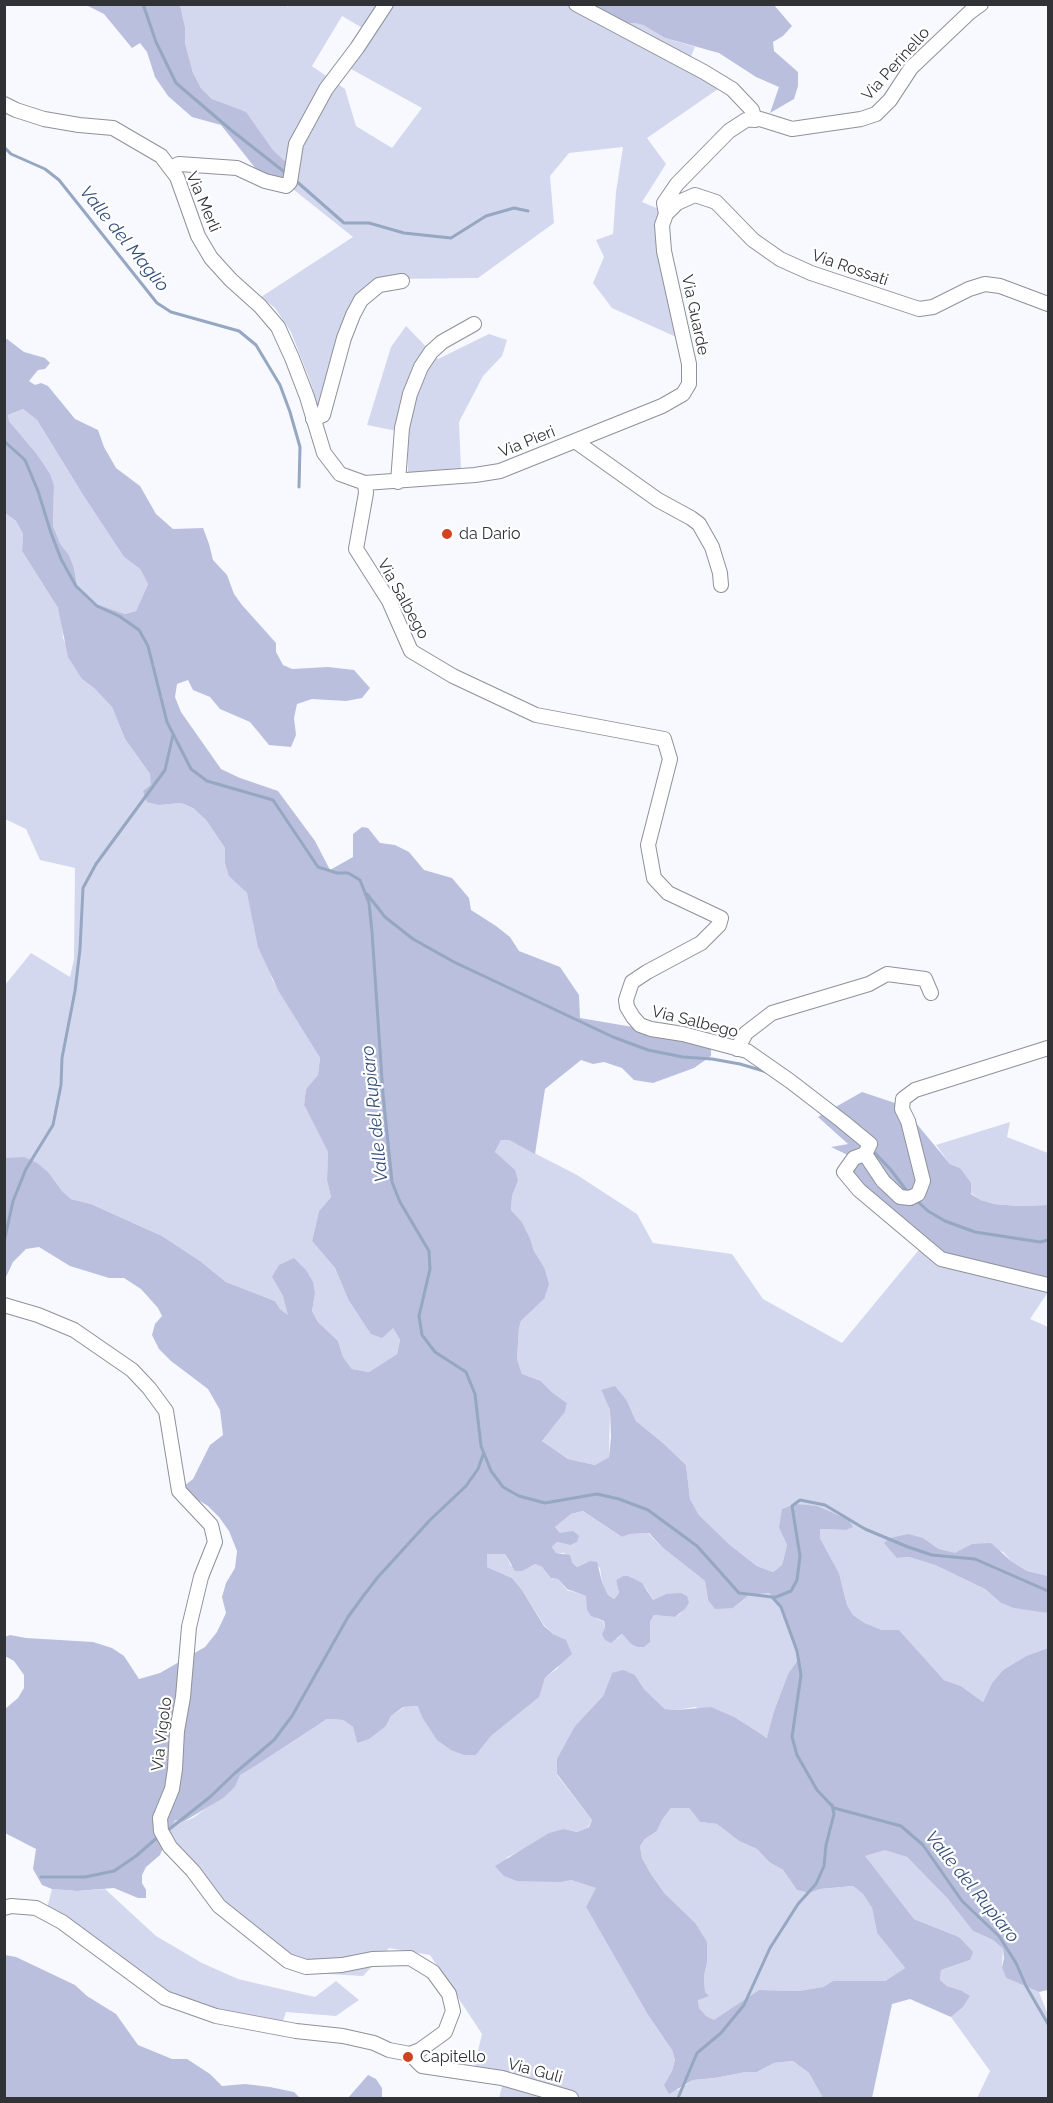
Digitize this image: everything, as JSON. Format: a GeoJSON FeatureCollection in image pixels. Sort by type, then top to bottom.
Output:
{"type":"FeatureCollection","features":[{"type":"Feature","properties":{"kind":"street"},"geometry":{"type":"LineString","coordinates":[[170,168],[179,164],[237,168],[279,186],[286,186],[291,177],[296,144],[326,89],[387,4]]}},
{"type":"Feature","properties":{"kind":"street"},"geometry":{"type":"LineString","coordinates":[[576,4],[676,56],[732,89],[752,110],[755,120],[746,120],[729,131],[677,184],[664,203],[664,216]]}},
{"type":"Feature","properties":{"kind":"street","name":"Via Perinello"},"geometry":{"type":"LineString","coordinates":[[755,120],[760,119],[792,129],[861,119],[876,114],[890,100],[911,68],[981,4]]}},
{"type":"Feature","properties":{"kind":"street","name":"Via Merli"},"geometry":{"type":"LineString","coordinates":[[4,104],[44,119],[114,128],[161,156],[177,177],[198,236],[211,258],[278,327],[307,397]]}},
{"type":"Feature","properties":{"kind":"street","name":"Via Rossati"},"geometry":{"type":"LineString","coordinates":[[664,216],[677,203],[695,195],[716,202],[753,240],[780,259],[811,273],[919,309],[933,307],[985,284],[1000,286],[1048,304]]}},
{"type":"Feature","properties":{"kind":"street","name":"Via Guarde"},"geometry":{"type":"LineString","coordinates":[[662,406],[683,394],[689,384],[689,364],[664,251],[664,216]]}},
{"type":"Feature","properties":{"kind":"street"},"geometry":{"type":"LineString","coordinates":[[313,419],[323,415],[344,338],[361,300],[379,285],[402,281]]}},
{"type":"Feature","properties":{"kind":"street"},"geometry":{"type":"LineString","coordinates":[[398,482],[402,428],[410,394],[421,367],[431,352],[442,342],[474,324]]}},
{"type":"Feature","properties":{"kind":"street","name":"Via Pieri"},"geometry":{"type":"LineString","coordinates":[[307,397],[324,453],[340,474],[365,483],[398,482],[500,471],[662,406]]}},
{"type":"Feature","properties":{"kind":"street"},"geometry":{"type":"LineString","coordinates":[[575,441],[658,500],[699,524],[712,547],[721,585]]}},
{"type":"Feature","properties":{"kind":"street","name":"Via Salbego"},"geometry":{"type":"LineString","coordinates":[[365,483],[366,493],[356,549],[389,601],[411,651],[453,676],[536,715],[664,739],[670,759],[648,845],[654,878],[668,893],[721,918],[718,925],[701,943],[632,982],[626,1000],[627,1006],[640,1025],[747,1051],[790,1081],[868,1149],[884,1181],[900,1197],[914,1196],[923,1181],[908,1121],[902,1109],[903,1099],[915,1090],[1048,1048]]}},
{"type":"Feature","properties":{"kind":"street"},"geometry":{"type":"LineString","coordinates":[[737,1049],[746,1033],[772,1013],[869,984],[887,974],[925,979],[931,993]]}},
{"type":"Feature","properties":{"kind":"street"},"geometry":{"type":"LineString","coordinates":[[868,1149],[854,1158],[844,1172],[859,1190],[941,1259],[1048,1284]]}},
{"type":"Feature","properties":{"kind":"street","name":"Via Vigolo"},"geometry":{"type":"LineString","coordinates":[[4,1305],[38,1315],[74,1330],[132,1370],[149,1388],[166,1411],[179,1491],[211,1525],[215,1542],[201,1577],[189,1627],[175,1769],[172,1789],[160,1818],[161,1831],[170,1847],[193,1871],[219,1906],[288,1961],[306,1967],[342,1965],[372,1959],[410,1958],[433,1972],[449,1994],[453,2012],[445,2032],[420,2050],[410,2054]]}},
{"type":"Feature","properties":{"kind":"street"},"geometry":{"type":"LineString","coordinates":[[4,1908],[11,1906],[36,1908],[62,1922],[165,1998],[216,2016],[296,2031],[343,2036],[410,2054]]}},
{"type":"Feature","properties":{"kind":"street","name":"Via Guli"},"geometry":{"type":"LineString","coordinates":[[410,2054],[422,2066],[490,2076],[571,2098]]}},
{"type":"Feature","properties":{"kind":"shaded area"},"geometry":{"type":"Polygon","coordinates":[[[284,4],[288,7],[289,4],[594,5],[621,24],[643,25],[665,38],[695,47],[689,61],[718,89],[647,138],[666,164],[642,202],[661,210],[661,264],[676,337],[612,308],[593,283],[604,257],[596,240],[613,234],[616,192],[623,147],[569,153],[550,176],[554,223],[478,278],[392,279],[358,303],[320,413],[291,332],[275,308],[261,297],[353,237],[294,190],[286,162],[273,150],[246,113],[212,99],[201,88],[193,73],[185,43],[185,27],[180,5],[284,4]],[[342,16],[312,66],[345,89],[356,126],[392,148],[422,108],[351,69],[366,30],[342,16]]]}},
{"type":"Feature","properties":{"kind":"shaded area"},"geometry":{"type":"Polygon","coordinates":[[[86,5],[180,5],[185,27],[185,43],[193,73],[201,88],[212,99],[246,112],[273,150],[292,171],[290,181],[276,178],[256,169],[221,125],[192,117],[168,96],[155,77],[147,52],[140,43],[132,48],[104,14],[86,5]]]}},
{"type":"Feature","properties":{"kind":"shaded area"},"geometry":{"type":"Polygon","coordinates":[[[594,5],[774,5],[792,26],[783,36],[773,42],[774,51],[798,72],[798,86],[794,99],[770,113],[779,87],[756,77],[719,53],[665,38],[643,25],[621,24],[594,5]]]}},
{"type":"Feature","properties":{"kind":"shaded area"},"geometry":{"type":"Polygon","coordinates":[[[406,326],[438,359],[489,334],[507,340],[502,356],[483,376],[459,422],[461,470],[408,474],[407,433],[367,425],[391,347],[406,326]]]}},
{"type":"Feature","properties":{"kind":"shaded area"},"geometry":{"type":"Polygon","coordinates":[[[7,339],[24,352],[45,358],[50,363],[45,369],[38,370],[29,381],[35,385],[41,383],[48,386],[75,419],[98,430],[104,447],[116,468],[140,486],[156,514],[173,529],[203,528],[213,560],[227,575],[234,594],[242,605],[276,643],[276,652],[283,665],[292,669],[328,667],[354,670],[370,688],[362,698],[346,701],[312,699],[297,704],[294,718],[296,735],[291,747],[269,745],[250,722],[220,709],[210,697],[193,690],[188,680],[177,684],[175,697],[181,712],[221,769],[278,791],[315,841],[330,870],[353,857],[353,834],[362,827],[368,828],[380,843],[395,845],[409,852],[424,870],[452,878],[469,898],[471,910],[510,937],[519,951],[560,967],[579,995],[580,1018],[656,1031],[711,1045],[711,1056],[694,1068],[653,1083],[634,1080],[622,1068],[604,1062],[593,1064],[581,1060],[545,1089],[535,1154],[509,1140],[501,1140],[495,1152],[515,1170],[518,1181],[512,1196],[511,1210],[522,1222],[534,1251],[544,1267],[549,1284],[544,1299],[521,1321],[517,1359],[522,1374],[541,1381],[567,1403],[565,1412],[542,1441],[568,1459],[595,1465],[609,1457],[610,1410],[601,1390],[615,1386],[627,1401],[636,1421],[686,1465],[690,1499],[699,1515],[730,1545],[757,1566],[773,1572],[782,1565],[787,1545],[779,1528],[782,1509],[796,1504],[817,1506],[849,1520],[853,1527],[846,1530],[820,1529],[820,1538],[839,1573],[847,1605],[853,1615],[865,1623],[882,1630],[899,1630],[944,1680],[961,1686],[983,1702],[992,1683],[1003,1670],[1026,1656],[1048,1648],[1048,1990],[1039,1992],[1006,1978],[1002,1968],[1003,1949],[993,1940],[973,1931],[947,1898],[907,1857],[885,1850],[865,1856],[914,1919],[959,1937],[973,1952],[970,1960],[941,1970],[940,1980],[947,1986],[970,1996],[962,2008],[951,2017],[910,1999],[892,2004],[872,2098],[823,2098],[809,2073],[793,2061],[774,2063],[757,2072],[693,2080],[669,2094],[664,2085],[675,2060],[672,2050],[648,2015],[586,1907],[596,1888],[571,1880],[517,1881],[504,1876],[495,1866],[549,1833],[564,1829],[577,1832],[589,1827],[592,1820],[557,1774],[557,1759],[575,1726],[603,1696],[612,1673],[623,1670],[635,1675],[644,1689],[665,1709],[711,1707],[734,1717],[767,1738],[788,1674],[798,1660],[794,1641],[778,1603],[769,1593],[749,1595],[733,1608],[715,1609],[708,1600],[705,1581],[663,1548],[649,1533],[622,1537],[583,1511],[571,1514],[555,1527],[560,1533],[573,1531],[579,1536],[577,1542],[570,1545],[557,1542],[552,1547],[556,1553],[570,1555],[577,1567],[590,1561],[597,1562],[602,1582],[608,1595],[614,1599],[619,1593],[616,1580],[629,1576],[642,1583],[653,1600],[666,1594],[681,1593],[687,1596],[689,1603],[675,1617],[654,1615],[650,1622],[650,1642],[644,1647],[631,1644],[622,1634],[611,1643],[605,1640],[602,1634],[605,1628],[604,1621],[591,1616],[587,1610],[586,1596],[567,1589],[558,1579],[551,1578],[542,1567],[535,1564],[522,1571],[515,1571],[505,1554],[487,1554],[487,1567],[512,1578],[544,1626],[553,1634],[566,1640],[572,1654],[545,1678],[539,1697],[491,1736],[476,1755],[464,1755],[451,1750],[437,1740],[422,1717],[418,1706],[403,1707],[391,1716],[386,1726],[369,1739],[357,1743],[353,1727],[343,1720],[327,1719],[240,1775],[235,1787],[223,1798],[183,1822],[175,1820],[160,1855],[146,1867],[142,1875],[146,1898],[138,1898],[114,1888],[77,1891],[52,1889],[42,1885],[33,1869],[36,1849],[5,1833],[5,1709],[18,1698],[24,1688],[24,1675],[14,1661],[5,1656],[5,1637],[10,1635],[93,1642],[112,1648],[124,1656],[139,1679],[160,1673],[205,1647],[217,1632],[226,1613],[222,1597],[226,1583],[235,1568],[237,1551],[229,1531],[219,1517],[208,1506],[180,1489],[193,1479],[210,1445],[223,1435],[220,1410],[208,1389],[159,1349],[152,1335],[155,1324],[162,1316],[158,1308],[141,1289],[124,1278],[109,1278],[70,1266],[39,1247],[26,1249],[13,1262],[5,1279],[5,1158],[24,1157],[37,1163],[49,1173],[71,1199],[91,1204],[162,1236],[200,1261],[226,1282],[275,1301],[288,1315],[283,1296],[272,1277],[279,1265],[294,1258],[306,1270],[313,1282],[315,1294],[312,1311],[318,1322],[338,1341],[343,1357],[352,1369],[369,1372],[397,1354],[400,1340],[393,1328],[382,1338],[371,1334],[348,1299],[335,1268],[312,1241],[319,1211],[331,1197],[327,1180],[328,1152],[304,1105],[306,1089],[318,1075],[320,1058],[278,990],[258,947],[247,893],[229,876],[225,863],[225,848],[206,820],[193,808],[181,803],[159,805],[147,802],[143,791],[151,785],[150,774],[125,739],[112,707],[82,679],[68,657],[58,608],[22,551],[23,534],[16,521],[5,513],[4,340],[7,339]],[[23,409],[8,415],[9,421],[50,474],[54,486],[53,526],[61,545],[69,555],[77,585],[91,602],[125,614],[136,611],[148,584],[140,569],[124,557],[37,420],[23,409]],[[671,1808],[657,1831],[645,1839],[640,1846],[642,1858],[665,1894],[695,1923],[707,1942],[707,1963],[704,1976],[705,1992],[709,1996],[698,2000],[699,2008],[706,2016],[714,2020],[759,1990],[799,1991],[823,1987],[833,1981],[885,1981],[905,1968],[877,1933],[872,1908],[863,1894],[853,1886],[820,1889],[809,1893],[797,1890],[783,1870],[769,1862],[757,1849],[739,1841],[717,1824],[700,1822],[689,1808],[671,1808]]]}},
{"type":"Feature","properties":{"kind":"shaded area"},"geometry":{"type":"Polygon","coordinates":[[[23,409],[37,420],[124,557],[140,569],[148,584],[136,611],[125,614],[91,602],[77,585],[69,555],[61,545],[53,526],[54,486],[36,453],[9,421],[8,415],[23,409]]]}},
{"type":"Feature","properties":{"kind":"shaded area"},"geometry":{"type":"Polygon","coordinates":[[[5,513],[16,521],[23,534],[22,551],[58,608],[62,621],[63,638],[82,679],[112,707],[125,739],[150,774],[159,805],[181,803],[193,808],[206,820],[225,848],[225,863],[247,893],[272,979],[320,1058],[318,1075],[306,1089],[304,1105],[328,1152],[327,1180],[331,1197],[319,1211],[312,1241],[335,1268],[348,1299],[393,1328],[400,1340],[397,1354],[369,1372],[352,1369],[343,1357],[338,1341],[318,1322],[312,1311],[315,1294],[272,1277],[283,1296],[289,1316],[280,1309],[275,1301],[226,1282],[200,1261],[162,1236],[91,1204],[71,1199],[49,1173],[5,1159],[5,985],[31,953],[70,977],[74,959],[75,868],[40,860],[26,829],[5,819],[5,513]]]}},
{"type":"Feature","properties":{"kind":"shaded area"},"geometry":{"type":"Polygon","coordinates":[[[862,1092],[901,1105],[950,1164],[960,1168],[971,1183],[971,1194],[994,1204],[1048,1205],[1048,1284],[949,1257],[851,1177],[854,1158],[831,1147],[848,1144],[818,1117],[862,1092]]]}},
{"type":"Feature","properties":{"kind":"shaded area"},"geometry":{"type":"Polygon","coordinates":[[[1010,1122],[1007,1137],[1048,1153],[1048,1205],[1019,1206],[994,1204],[981,1200],[971,1193],[960,1168],[950,1164],[936,1145],[1010,1122]]]}},
{"type":"Feature","properties":{"kind":"shaded area"},"geometry":{"type":"Polygon","coordinates":[[[501,1140],[509,1140],[577,1175],[637,1214],[653,1243],[732,1254],[763,1299],[842,1343],[927,1240],[1048,1284],[1048,1292],[1030,1319],[1048,1327],[1048,1576],[1027,1571],[1011,1561],[1003,1552],[972,1544],[955,1554],[939,1549],[923,1538],[897,1558],[909,1557],[935,1565],[985,1589],[1001,1603],[1048,1613],[1048,1648],[1026,1656],[1003,1670],[992,1683],[983,1702],[961,1686],[944,1680],[899,1630],[882,1630],[853,1615],[847,1605],[839,1573],[820,1538],[820,1529],[846,1530],[853,1526],[779,1528],[787,1545],[782,1565],[773,1572],[757,1566],[730,1545],[699,1515],[690,1499],[686,1465],[636,1421],[627,1401],[601,1390],[610,1410],[609,1457],[595,1465],[568,1459],[542,1441],[565,1412],[567,1403],[541,1381],[522,1374],[517,1359],[521,1321],[544,1299],[544,1267],[534,1251],[522,1222],[511,1210],[512,1196],[518,1181],[495,1152],[501,1140]]]}},
{"type":"Feature","properties":{"kind":"shaded area"},"geometry":{"type":"Polygon","coordinates":[[[583,1511],[622,1537],[648,1533],[663,1548],[705,1581],[708,1600],[733,1608],[749,1595],[769,1593],[778,1603],[794,1641],[799,1660],[788,1674],[774,1711],[768,1738],[695,1707],[665,1709],[644,1689],[635,1675],[612,1673],[603,1696],[575,1726],[557,1775],[592,1820],[588,1827],[577,1832],[564,1829],[506,1858],[551,1881],[571,1880],[597,1888],[586,1907],[648,2015],[672,2050],[675,2060],[664,2085],[678,2090],[693,2080],[757,2072],[774,2063],[793,2061],[809,2073],[823,2098],[499,2098],[504,2079],[473,2072],[482,2034],[430,1955],[389,1948],[363,1976],[327,1974],[287,1965],[197,1875],[163,1848],[175,1820],[183,1822],[193,1818],[235,1787],[239,1775],[327,1719],[343,1720],[353,1727],[357,1743],[386,1726],[391,1716],[404,1707],[419,1706],[422,1717],[476,1755],[491,1736],[538,1697],[545,1678],[558,1668],[566,1641],[553,1634],[544,1625],[512,1578],[487,1567],[486,1554],[505,1554],[511,1566],[529,1567],[535,1564],[542,1567],[551,1578],[558,1579],[567,1590],[587,1596],[587,1610],[603,1621],[605,1628],[617,1639],[622,1634],[637,1647],[650,1635],[650,1622],[654,1615],[675,1617],[680,1614],[689,1603],[666,1594],[653,1600],[646,1588],[630,1576],[623,1576],[616,1580],[619,1593],[614,1599],[608,1595],[602,1582],[600,1568],[590,1561],[577,1567],[564,1553],[556,1553],[552,1547],[557,1542],[570,1545],[567,1533],[560,1533],[555,1527],[571,1514],[583,1511]]]}},
{"type":"Feature","properties":{"kind":"shaded area"},"geometry":{"type":"Polygon","coordinates":[[[908,1534],[923,1538],[939,1549],[955,1553],[972,1544],[991,1543],[1011,1561],[1027,1571],[1048,1576],[1048,1613],[1014,1608],[1001,1603],[985,1589],[935,1565],[909,1557],[897,1558],[884,1543],[890,1538],[908,1534]]]}},
{"type":"Feature","properties":{"kind":"shaded area"},"geometry":{"type":"Polygon","coordinates":[[[671,1808],[689,1808],[700,1822],[717,1824],[739,1841],[757,1849],[769,1862],[783,1870],[797,1890],[809,1893],[820,1889],[853,1886],[863,1894],[872,1908],[877,1933],[905,1968],[885,1981],[833,1981],[823,1987],[799,1991],[759,1990],[714,2021],[705,2016],[699,2008],[698,1999],[708,1996],[705,1992],[704,1976],[707,1963],[651,1874],[642,1858],[640,1846],[645,1839],[657,1831],[671,1808]]]}},
{"type":"Feature","properties":{"kind":"shaded area"},"geometry":{"type":"Polygon","coordinates":[[[885,1849],[907,1857],[947,1898],[973,1931],[993,1940],[1003,1949],[1002,1968],[1006,1978],[1039,1992],[1048,2015],[1048,2098],[977,2098],[990,2071],[951,2017],[962,2008],[960,1990],[947,1986],[940,1980],[941,1970],[970,1960],[959,1937],[914,1919],[864,1856],[885,1849]]]}},
{"type":"Feature","properties":{"kind":"shaded area"},"geometry":{"type":"Polygon","coordinates":[[[52,1889],[77,1891],[105,1889],[156,1936],[202,1963],[238,1979],[315,1997],[336,1981],[359,2000],[336,2016],[286,2012],[280,2030],[158,1996],[45,1916],[52,1889]]]}},
{"type":"Feature","properties":{"kind":"shaded area"},"geometry":{"type":"Polygon","coordinates":[[[5,1955],[16,1957],[75,1985],[87,1996],[116,2014],[138,2045],[172,2059],[187,2059],[210,2074],[222,2086],[245,2084],[270,2087],[294,2092],[300,2098],[5,2098],[5,1955]]]}},
{"type":"Feature","properties":{"kind":"shaded area"},"geometry":{"type":"Polygon","coordinates":[[[368,2075],[376,2079],[382,2088],[382,2098],[348,2098],[368,2075]]]}},
{"type":"Feature","properties":{"kind":"waterway"},"geometry":{"type":"LineString","coordinates":[[143,4],[156,42],[176,83],[287,174]]}},
{"type":"Feature","properties":{"kind":"waterway","name":"Valle del Maglio"},"geometry":{"type":"LineString","coordinates":[[4,147],[11,154],[45,169],[59,180],[157,303],[171,312],[239,331],[256,345],[280,385],[290,412],[300,447],[299,487]]}},
{"type":"Feature","properties":{"kind":"waterway"},"geometry":{"type":"LineString","coordinates":[[295,180],[344,223],[369,223],[404,233],[451,238],[486,216],[514,208],[528,211]]}},
{"type":"Feature","properties":{"kind":"waterway","name":"Valle del Rupiaro"},"geometry":{"type":"LineString","coordinates":[[4,441],[25,460],[61,559],[76,586],[97,606],[119,616],[139,630],[148,646],[167,722],[191,769],[207,781],[273,800],[318,867],[337,873],[348,873],[360,880],[369,903],[392,1182],[400,1202],[429,1251],[430,1269],[419,1316],[422,1335],[435,1352],[466,1372],[475,1394],[481,1446],[491,1471],[503,1487],[519,1496],[545,1503],[597,1494],[619,1499],[648,1510],[697,1546],[739,1593],[772,1597],[781,1607],[797,1651],[801,1675],[792,1737],[797,1755],[817,1790],[834,1808],[901,1826],[923,1845],[962,1901],[999,1936],[1048,2024]]}},
{"type":"Feature","properties":{"kind":"waterway"},"geometry":{"type":"LineString","coordinates":[[4,1242],[13,1201],[26,1169],[53,1125],[61,1085],[62,1058],[75,991],[83,888],[96,864],[165,770],[173,735]]}},
{"type":"Feature","properties":{"kind":"waterway"},"geometry":{"type":"LineString","coordinates":[[367,894],[385,917],[413,939],[454,962],[613,1037],[648,1050],[740,1064],[767,1072]]}},
{"type":"Feature","properties":{"kind":"waterway"},"geometry":{"type":"LineString","coordinates":[[873,1151],[909,1194]]}},
{"type":"Feature","properties":{"kind":"waterway"},"geometry":{"type":"LineString","coordinates":[[916,1200],[928,1211],[945,1221],[975,1232],[1040,1242],[1048,1240]]}},
{"type":"Feature","properties":{"kind":"waterway"},"geometry":{"type":"LineString","coordinates":[[167,1831],[210,1797],[274,1740],[292,1716],[348,1617],[364,1595],[430,1520],[466,1486],[478,1469],[483,1455]]}},
{"type":"Feature","properties":{"kind":"waterway"},"geometry":{"type":"LineString","coordinates":[[772,1597],[791,1591],[797,1580],[800,1556],[792,1506],[800,1500],[825,1505],[865,1529],[908,1547],[932,1555],[975,1559],[1048,1591]]}},
{"type":"Feature","properties":{"kind":"waterway"},"geometry":{"type":"LineString","coordinates":[[678,2098],[697,2053],[721,2033],[744,2005],[770,1948],[798,1904],[816,1884],[824,1866],[826,1845],[834,1814],[832,1805]]}},
{"type":"Feature","properties":{"kind":"waterway"},"geometry":{"type":"LineString","coordinates":[[41,1877],[85,1877],[114,1871],[159,1836]]}},
{"type":"Feature","properties":{"kind":"place","name":"da Dario"},"geometry":{"type":"Point","coordinates":[447,534]}},
{"type":"Feature","properties":{"kind":"place","name":"Capitello"},"geometry":{"type":"Point","coordinates":[408,2057]}}]}
